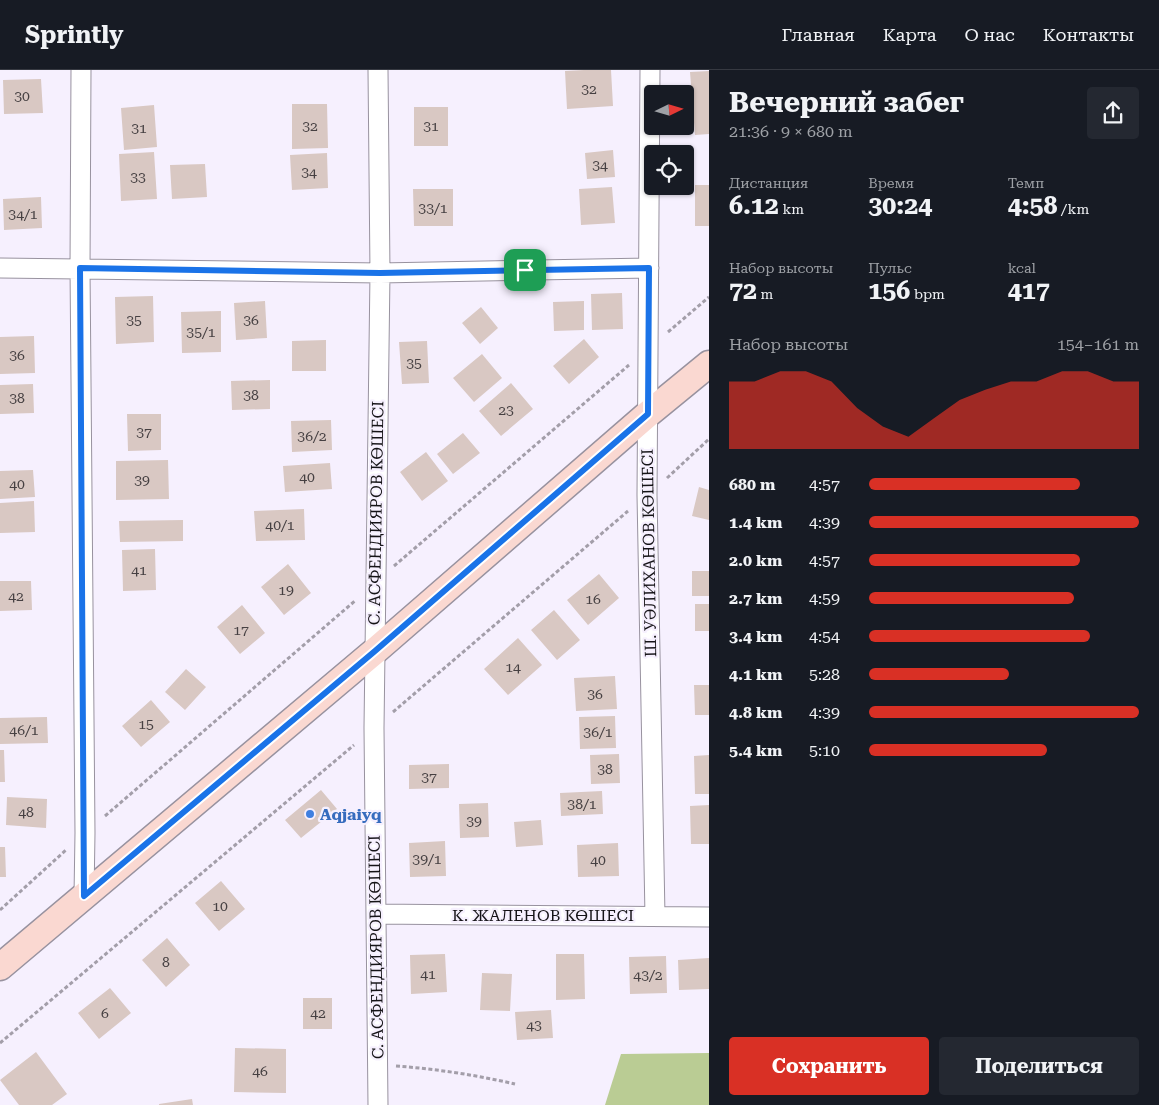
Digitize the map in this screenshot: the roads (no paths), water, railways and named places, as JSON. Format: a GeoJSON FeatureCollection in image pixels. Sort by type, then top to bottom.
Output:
{"type":"FeatureCollection","features":[{"type":"Feature","properties":{"kind":"street"},"geometry":{"type":"LineString","coordinates":[[81,70],[80,268],[84,896]]}},
{"type":"Feature","properties":{"kind":"street","name":"С. АСФЕНДИЯРОВ КӨШЕСІ"},"geometry":{"type":"LineString","coordinates":[[378,70],[380,273],[374,728],[378,1105]]}},
{"type":"Feature","properties":{"kind":"street","name":"Ш. УӘЛИХАНОВ КӨШЕСІ"},"geometry":{"type":"LineString","coordinates":[[650,70],[647,495],[655,916]]}},
{"type":"Feature","properties":{"kind":"street"},"geometry":{"type":"LineString","coordinates":[[0,268],[380,273],[649,268]]}},
{"type":"Feature","properties":{"kind":"street"},"geometry":{"type":"LineString","coordinates":[[0,967],[375,651],[648,414],[709,364]]}},
{"type":"Feature","properties":{"kind":"street","name":"К. ЖАЛЕНОВ КӨШЕСІ"},"geometry":{"type":"LineString","coordinates":[[376,914],[709,917]]}},
{"type":"Feature","properties":{"kind":"place","name":"Aqjaiyq"},"geometry":{"type":"Point","coordinates":[310,814]}}]}
